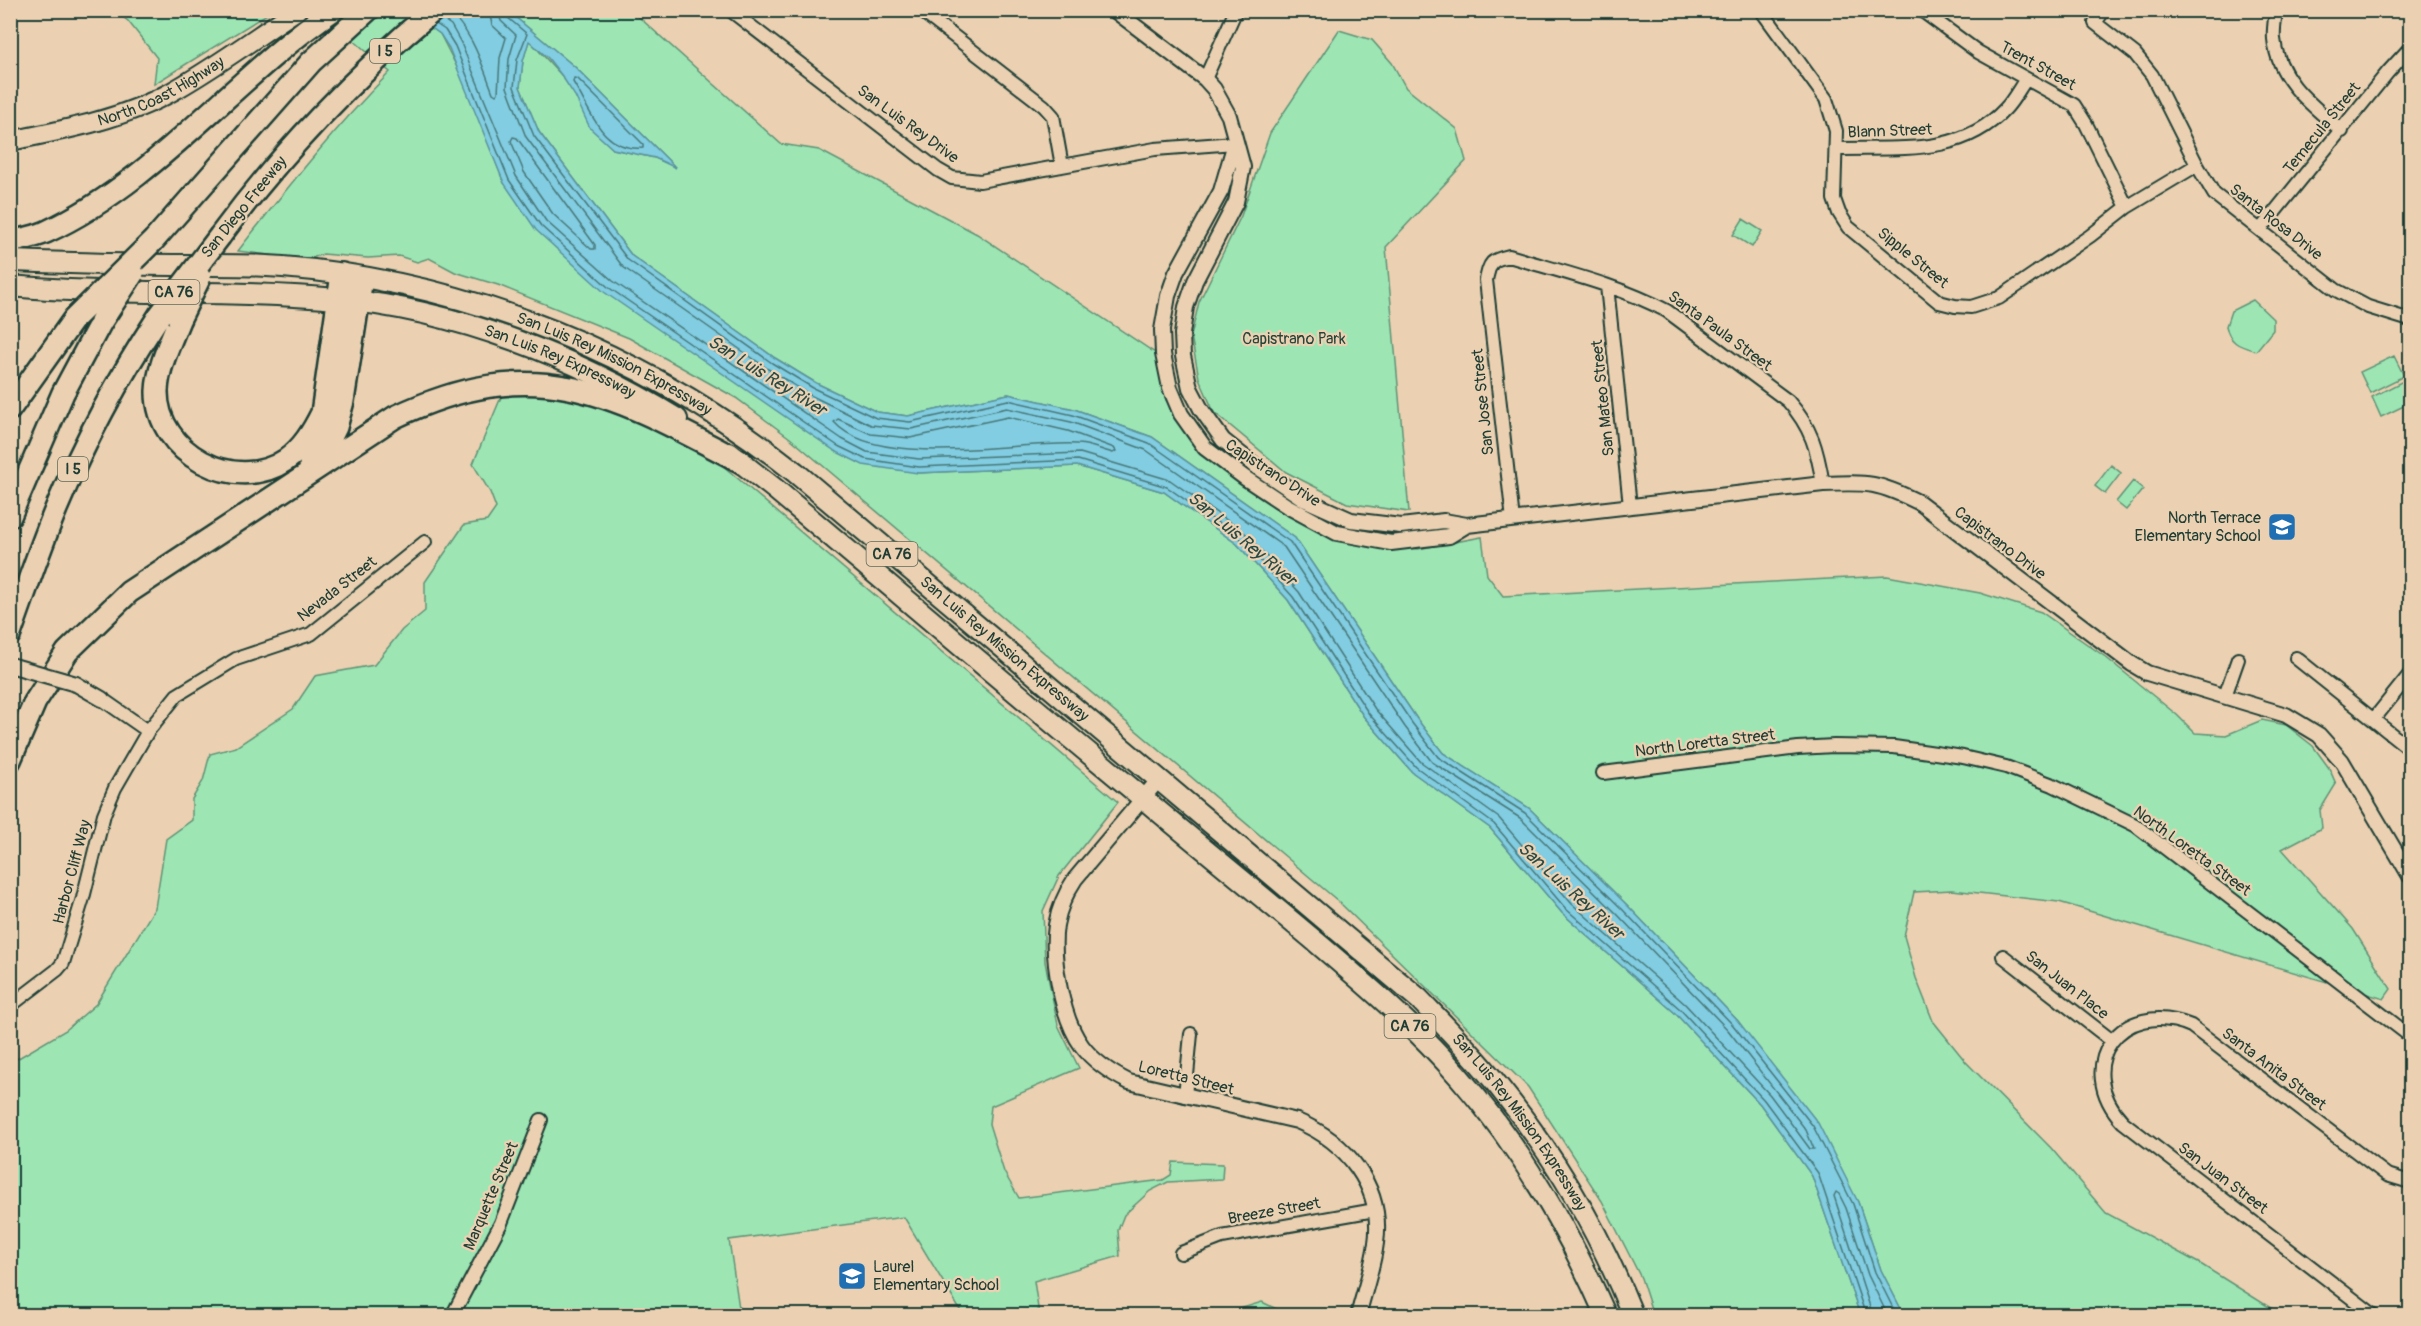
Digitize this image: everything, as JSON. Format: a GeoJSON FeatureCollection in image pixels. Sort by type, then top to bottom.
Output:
{"type":"FeatureCollection","features":[{"type":"Feature","properties":{"kind":"highway"},"geometry":{"type":"LineString","coordinates":[[10,242],[44,234],[111,195],[196,125],[251,74],[333,10]]}},
{"type":"Feature","properties":{"kind":"highway","name":"I 5"},"geometry":{"type":"LineString","coordinates":[[10,516],[63,393],[101,322],[154,240],[311,62],[368,10]]}},
{"type":"Feature","properties":{"kind":"highway","name":"San Diego Freeway"},"geometry":{"type":"LineString","coordinates":[[10,634],[75,465],[134,353],[169,318],[220,236],[250,195],[390,46],[434,10]]}},
{"type":"Feature","properties":{"kind":"highway"},"geometry":{"type":"LineString","coordinates":[[10,409],[74,319],[154,240]]}},
{"type":"Feature","properties":{"kind":"highway","name":"San Luis Rey Mission Expressway"},"geometry":{"type":"LineString","coordinates":[[10,261],[273,267],[352,276],[447,295],[508,314],[607,354],[693,400],[747,435],[786,465],[1160,778],[1259,865],[1419,999],[1472,1054],[1523,1117],[1566,1181],[1597,1236],[1633,1316]]}},
{"type":"Feature","properties":{"kind":"highway"},"geometry":{"type":"LineString","coordinates":[[253,509],[304,471],[324,451],[336,427],[343,401],[352,276]]}},
{"type":"Feature","properties":{"kind":"highway","name":"CA 76"},"geometry":{"type":"LineString","coordinates":[[10,286],[72,292],[233,292],[349,300]]}},
{"type":"Feature","properties":{"kind":"highway"},"geometry":{"type":"LineString","coordinates":[[169,318],[157,393],[169,432],[178,446],[205,464],[238,472],[262,470],[286,460],[312,434],[322,413],[349,300]]}},
{"type":"Feature","properties":{"kind":"highway","name":"San Luis Rey Expressway"},"geometry":{"type":"LineString","coordinates":[[349,300],[447,320],[511,339],[551,355],[596,375],[669,414],[743,463]]}},
{"type":"Feature","properties":{"kind":"highway"},"geometry":{"type":"LineString","coordinates":[[10,760],[35,702],[67,652],[129,592],[395,417],[451,394],[500,385],[541,384],[605,396],[658,418],[743,463]]}},
{"type":"Feature","properties":{"kind":"highway","name":"San Luis Rey Mission Expressway"},"geometry":{"type":"LineString","coordinates":[[743,463],[1361,980],[1423,1038],[1460,1078],[1493,1119],[1539,1185],[1585,1268],[1605,1316]]}},
{"type":"Feature","properties":{"kind":"main road","name":"North Coast Highway"},"geometry":{"type":"LineString","coordinates":[[10,141],[126,113],[172,92],[297,10]]}},
{"type":"Feature","properties":{"kind":"street","name":"San Luis Rey Drive"},"geometry":{"type":"LineString","coordinates":[[730,10],[938,170],[952,178],[980,181],[1155,149],[1235,143]]}},
{"type":"Feature","properties":{"kind":"street"},"geometry":{"type":"LineString","coordinates":[[920,10],[1044,106],[1053,116],[1062,166]]}},
{"type":"Feature","properties":{"kind":"street","name":"Capistrano Drive"},"geometry":{"type":"LineString","coordinates":[[1114,10],[1204,79],[1224,106],[1243,167],[1236,202],[1195,281],[1187,302],[1182,334],[1183,356],[1190,388],[1201,409],[1223,440],[1260,470],[1304,499],[1351,520],[1401,526],[1444,521],[1467,525],[1822,484],[1864,482],[1887,487],[1920,503],[2132,664],[2146,672],[2286,715],[2319,735],[2342,761],[2410,876]]}},
{"type":"Feature","properties":{"kind":"street"},"geometry":{"type":"LineString","coordinates":[[1204,79],[1236,10]]}},
{"type":"Feature","properties":{"kind":"street","name":"Sipple Street"},"geometry":{"type":"LineString","coordinates":[[1761,10],[1826,99],[1836,132],[1834,199],[1848,227],[1940,302],[1971,307],[1999,298],[2090,236],[2127,207],[2197,165]]}},
{"type":"Feature","properties":{"kind":"street","name":"Trent Street"},"geometry":{"type":"LineString","coordinates":[[1921,10],[1978,52],[2074,105],[2086,124],[2127,207]]}},
{"type":"Feature","properties":{"kind":"street","name":"Santa Rosa Drive"},"geometry":{"type":"LineString","coordinates":[[2103,10],[2095,23],[2135,54],[2152,75],[2214,194],[2336,290],[2368,307],[2410,321]]}},
{"type":"Feature","properties":{"kind":"street"},"geometry":{"type":"LineString","coordinates":[[2276,10],[2273,37],[2276,53],[2289,80],[2300,95],[2342,131]]}},
{"type":"Feature","properties":{"kind":"street","name":"Temecula Street"},"geometry":{"type":"LineString","coordinates":[[2260,230],[2410,48]]}},
{"type":"Feature","properties":{"kind":"street","name":"Blann Street"},"geometry":{"type":"LineString","coordinates":[[1836,149],[1942,145],[1961,140],[1990,123],[2007,108],[2026,79]]}},
{"type":"Feature","properties":{"kind":"street","name":"Capistrano Drive"},"geometry":{"type":"LineString","coordinates":[[1235,143],[1221,191],[1176,273],[1168,296],[1162,330],[1163,354],[1170,388],[1181,414],[1205,448],[1287,506],[1337,533],[1391,543],[1449,536],[1467,525]]}},
{"type":"Feature","properties":{"kind":"street","name":"Santa Paula Street"},"geometry":{"type":"LineString","coordinates":[[1486,280],[1490,264],[1496,259],[1509,256],[1607,286],[1649,301],[1667,311],[1788,401],[1812,434],[1822,484]]}},
{"type":"Feature","properties":{"kind":"street","name":"San Jose Street"},"geometry":{"type":"LineString","coordinates":[[1486,280],[1513,520]]}},
{"type":"Feature","properties":{"kind":"street","name":"San Mateo Street"},"geometry":{"type":"LineString","coordinates":[[1607,286],[1630,506]]}},
{"type":"Feature","properties":{"kind":"street","name":"Nevada Street"},"geometry":{"type":"LineString","coordinates":[[148,731],[177,695],[236,659],[310,634],[425,542]]}},
{"type":"Feature","properties":{"kind":"street"},"geometry":{"type":"LineString","coordinates":[[2296,658],[2410,749]]}},
{"type":"Feature","properties":{"kind":"street"},"geometry":{"type":"LineString","coordinates":[[2225,696],[2238,659]]}},
{"type":"Feature","properties":{"kind":"street"},"geometry":{"type":"LineString","coordinates":[[10,665],[76,684],[148,731]]}},
{"type":"Feature","properties":{"kind":"street"},"geometry":{"type":"LineString","coordinates":[[2374,719],[2410,674]]}},
{"type":"Feature","properties":{"kind":"street","name":"Harbor Cliff Way"},"geometry":{"type":"LineString","coordinates":[[10,1006],[63,963],[83,898],[104,814],[115,788],[148,731]]}},
{"type":"Feature","properties":{"kind":"street","name":"North Loretta Street"},"geometry":{"type":"LineString","coordinates":[[1603,773],[1798,748],[1834,746],[1894,747],[1963,757],[2007,767],[2053,785],[2135,825],[2410,1036]]}},
{"type":"Feature","properties":{"kind":"street","name":"Loretta Street"},"geometry":{"type":"LineString","coordinates":[[1160,778],[1065,893],[1054,939],[1066,1011],[1073,1031],[1092,1058],[1113,1074],[1129,1082],[1297,1121],[1333,1140],[1359,1168],[1369,1188],[1375,1210],[1376,1244],[1358,1316]]}},
{"type":"Feature","properties":{"kind":"street","name":"San Juan Place"},"geometry":{"type":"LineString","coordinates":[[2002,956],[2111,1040]]}},
{"type":"Feature","properties":{"kind":"street","name":"Santa Anita Street"},"geometry":{"type":"LineString","coordinates":[[2111,1040],[2129,1026],[2145,1019],[2174,1019],[2190,1026],[2388,1175],[2410,1182]]}},
{"type":"Feature","properties":{"kind":"street"},"geometry":{"type":"LineString","coordinates":[[1185,1096],[1191,1034]]}},
{"type":"Feature","properties":{"kind":"street","name":"San Juan Street"},"geometry":{"type":"LineString","coordinates":[[2111,1040],[2103,1060],[2100,1078],[2105,1098],[2123,1122],[2376,1316]]}},
{"type":"Feature","properties":{"kind":"street","name":"Marquette Street"},"geometry":{"type":"LineString","coordinates":[[452,1316],[501,1223],[541,1120]]}},
{"type":"Feature","properties":{"kind":"street","name":"Breeze Street"},"geometry":{"type":"LineString","coordinates":[[1180,1253],[1222,1237],[1375,1210]]}},
{"type":"Feature","properties":{"kind":"green space"},"geometry":{"type":"Polygon","coordinates":[[[115,11],[272,11],[154,84],[157,58],[128,21],[115,11]]]}},
{"type":"Feature","properties":{"kind":"green space"},"geometry":{"type":"Polygon","coordinates":[[[320,11],[408,11],[440,34],[464,81],[504,183],[918,473],[1077,466],[1164,492],[1237,544],[1288,600],[1364,717],[1412,772],[1490,828],[1562,913],[1675,1013],[1760,1104],[1812,1176],[1860,1315],[1653,1315],[1641,1278],[1602,1201],[1528,1087],[1338,901],[790,438],[736,398],[629,338],[498,285],[455,272],[429,258],[417,262],[399,256],[368,258],[323,254],[306,260],[238,251],[311,159],[390,72],[320,11]]]}},
{"type":"Feature","properties":{"kind":"green space"},"geometry":{"type":"Polygon","coordinates":[[[508,11],[632,11],[781,144],[819,150],[977,234],[1155,353],[1166,400],[1211,458],[1272,502],[1340,541],[1418,549],[1482,537],[1487,575],[1503,596],[1887,576],[1980,593],[2041,612],[2104,656],[2177,715],[2195,733],[2226,735],[2262,720],[2286,725],[2313,746],[2329,768],[2336,784],[2320,810],[2322,828],[2282,849],[2353,929],[2391,989],[2384,999],[2059,902],[1952,890],[1914,892],[1904,936],[1916,978],[1933,1021],[1966,1062],[2051,1148],[2106,1213],[2202,1265],[2282,1315],[1904,1315],[1881,1270],[1858,1202],[1738,1021],[1628,906],[1529,808],[1443,753],[1417,719],[1295,538],[1152,437],[1074,409],[1008,394],[908,416],[877,412],[816,383],[775,358],[632,256],[539,132],[520,87],[523,61],[529,40],[562,76],[613,149],[655,158],[674,166],[575,67],[508,11]]]}},
{"type":"Feature","properties":{"kind":"green space","name":"Capistrano Park"},"geometry":{"type":"Polygon","coordinates":[[[1339,30],[1372,40],[1392,63],[1406,88],[1457,129],[1466,161],[1386,247],[1409,512],[1347,503],[1286,472],[1214,412],[1199,378],[1191,336],[1199,302],[1241,216],[1270,133],[1339,30]]]}},
{"type":"Feature","properties":{"kind":"green space"},"geometry":{"type":"Polygon","coordinates":[[[1743,219],[1762,231],[1752,247],[1733,235],[1743,219]]]}},
{"type":"Feature","properties":{"kind":"green space"},"geometry":{"type":"Polygon","coordinates":[[[2253,300],[2273,319],[2273,330],[2256,351],[2233,341],[2226,326],[2231,311],[2253,300]]]}},
{"type":"Feature","properties":{"kind":"green space"},"geometry":{"type":"Polygon","coordinates":[[[2394,356],[2404,376],[2370,393],[2360,372],[2394,356]]]}},
{"type":"Feature","properties":{"kind":"green space"},"geometry":{"type":"Polygon","coordinates":[[[2405,380],[2410,391],[2410,403],[2381,417],[2372,397],[2405,380]]]}},
{"type":"Feature","properties":{"kind":"green space"},"geometry":{"type":"Polygon","coordinates":[[[504,390],[584,394],[651,425],[722,465],[1118,802],[1059,876],[1043,911],[1045,962],[1058,1025],[1079,1068],[991,1106],[989,1124],[1004,1172],[1019,1198],[1163,1180],[1171,1175],[1173,1162],[1223,1164],[1222,1179],[1168,1182],[1150,1191],[1124,1215],[1118,1230],[1120,1256],[1034,1281],[1039,1315],[963,1315],[904,1217],[729,1240],[740,1315],[11,1315],[10,1063],[66,1030],[96,1004],[155,908],[166,839],[192,820],[192,799],[203,781],[210,754],[236,747],[293,709],[315,676],[374,665],[402,630],[425,611],[425,582],[464,525],[487,521],[496,508],[490,492],[473,464],[504,390]]]}},
{"type":"Feature","properties":{"kind":"green space"},"geometry":{"type":"Polygon","coordinates":[[[2111,465],[2121,473],[2105,494],[2095,486],[2111,465]]]}},
{"type":"Feature","properties":{"kind":"green space"},"geometry":{"type":"Polygon","coordinates":[[[2133,481],[2143,489],[2126,510],[2116,502],[2133,481]]]}},
{"type":"Feature","properties":{"kind":"green space"},"geometry":{"type":"Polygon","coordinates":[[[1262,1302],[1285,1315],[1220,1315],[1262,1302]]]}},
{"type":"Feature","properties":{"kind":"water","name":"San Luis Rey River"},"geometry":{"type":"Polygon","coordinates":[[[408,11],[508,11],[575,67],[676,168],[655,158],[613,149],[590,128],[575,96],[562,76],[548,58],[529,41],[523,61],[520,87],[539,132],[632,256],[775,358],[816,383],[877,412],[908,416],[1008,394],[1074,409],[1152,437],[1295,538],[1417,719],[1443,753],[1529,808],[1628,906],[1738,1021],[1818,1123],[1858,1202],[1881,1270],[1904,1315],[1860,1315],[1812,1176],[1760,1104],[1675,1013],[1562,913],[1490,828],[1412,772],[1364,717],[1288,600],[1237,544],[1164,492],[1077,466],[918,473],[863,465],[835,451],[604,292],[536,230],[504,183],[449,48],[440,34],[408,11]]]}},
{"type":"Feature","properties":{"kind":"place","name":"North Terrace Elementary School"},"geometry":{"type":"Point","coordinates":[2282,527]}},
{"type":"Feature","properties":{"kind":"place","name":"Laurel Elementary School"},"geometry":{"type":"Point","coordinates":[852,1276]}}]}
